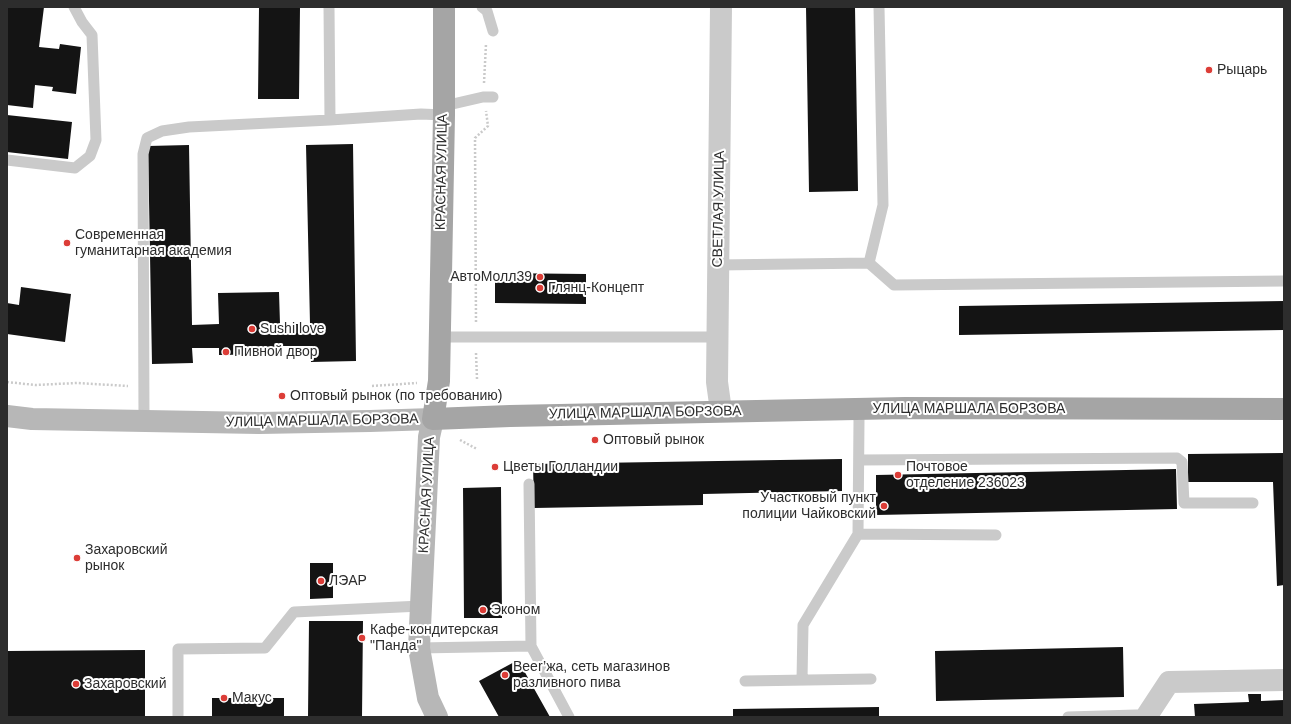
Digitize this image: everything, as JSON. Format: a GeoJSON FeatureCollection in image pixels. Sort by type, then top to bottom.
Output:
{"type":"FeatureCollection","features":[{"type":"Feature","properties":{"kind":"main road","name":"КРАСНАЯ УЛИЦА"},"geometry":{"type":"LineString","coordinates":[[438,717],[428,698],[419,648],[429,437],[439,381],[444,110],[444,7]]}},
{"type":"Feature","properties":{"kind":"main road","name":"УЛИЦА МАРШАЛА БОРЗОВА"},"geometry":{"type":"LineString","coordinates":[[7,416],[32,419],[260,423],[370,422],[510,416],[906,408],[1284,409]]}},
{"type":"Feature","properties":{"kind":"street","name":"СВЕТЛАЯ УЛИЦА"},"geometry":{"type":"LineString","coordinates":[[721,7],[717,382],[721,411]]}},
{"type":"Feature","properties":{"kind":"street"},"geometry":{"type":"LineString","coordinates":[[1146,717],[1169,682],[1284,680]]}},
{"type":"Feature","properties":{"kind":"lane"},"geometry":{"type":"LineString","coordinates":[[7,160],[75,168],[90,156],[96,140],[92,35],[82,22],[74,7]]}},
{"type":"Feature","properties":{"kind":"lane"},"geometry":{"type":"LineString","coordinates":[[329,7],[330,120]]}},
{"type":"Feature","properties":{"kind":"lane"},"geometry":{"type":"LineString","coordinates":[[869,263],[883,205],[879,7]]}},
{"type":"Feature","properties":{"kind":"lane"},"geometry":{"type":"LineString","coordinates":[[484,9],[493,30]]}},
{"type":"Feature","properties":{"kind":"lane"},"geometry":{"type":"LineString","coordinates":[[144,421],[143,154],[147,138],[162,131],[189,127],[421,114],[444,110],[488,97]]}},
{"type":"Feature","properties":{"kind":"lane"},"geometry":{"type":"LineString","coordinates":[[718,265],[869,263],[894,285],[1284,281]]}},
{"type":"Feature","properties":{"kind":"lane"},"geometry":{"type":"LineString","coordinates":[[440,337],[718,337]]}},
{"type":"Feature","properties":{"kind":"lane"},"geometry":{"type":"LineString","coordinates":[[802,680],[803,626],[858,534],[859,420],[856,409]]}},
{"type":"Feature","properties":{"kind":"lane"},"geometry":{"type":"LineString","coordinates":[[859,460],[1177,458],[1182,462],[1184,503],[1254,503]]}},
{"type":"Feature","properties":{"kind":"lane"},"geometry":{"type":"LineString","coordinates":[[529,484],[531,646],[569,717]]}},
{"type":"Feature","properties":{"kind":"lane"},"geometry":{"type":"LineString","coordinates":[[858,534],[996,535]]}},
{"type":"Feature","properties":{"kind":"lane"},"geometry":{"type":"LineString","coordinates":[[178,717],[178,649],[265,648],[294,612],[421,606]]}},
{"type":"Feature","properties":{"kind":"lane"},"geometry":{"type":"LineString","coordinates":[[419,648],[531,646]]}},
{"type":"Feature","properties":{"kind":"lane"},"geometry":{"type":"LineString","coordinates":[[746,681],[871,679]]}},
{"type":"Feature","properties":{"kind":"lane"},"geometry":{"type":"LineString","coordinates":[[1068,717],[1136,715],[1146,717]]}},
{"type":"Feature","properties":{"kind":"path"},"geometry":{"type":"LineString","coordinates":[[477,379],[475,138],[488,126],[484,9]]}},
{"type":"Feature","properties":{"kind":"path"},"geometry":{"type":"LineString","coordinates":[[7,382],[35,385],[77,383],[144,387]]}},
{"type":"Feature","properties":{"kind":"path"},"geometry":{"type":"LineString","coordinates":[[372,386],[419,382]]}},
{"type":"Feature","properties":{"kind":"path"},"geometry":{"type":"LineString","coordinates":[[460,439],[477,449]]}},
{"type":"Feature","properties":{"kind":"building"},"geometry":{"type":"Polygon","coordinates":[[[7,7],[44,7],[39,47],[59,49],[60,44],[81,47],[76,94],[52,91],[53,87],[35,85],[33,108],[7,105],[7,7]]]}},
{"type":"Feature","properties":{"kind":"building"},"geometry":{"type":"Polygon","coordinates":[[[259,7],[300,7],[299,99],[258,99],[259,7]]]}},
{"type":"Feature","properties":{"kind":"building"},"geometry":{"type":"Polygon","coordinates":[[[806,7],[855,7],[858,191],[809,192],[806,7]]]}},
{"type":"Feature","properties":{"kind":"building"},"geometry":{"type":"Polygon","coordinates":[[[7,115],[72,122],[68,159],[7,152],[7,115]]]}},
{"type":"Feature","properties":{"kind":"building"},"geometry":{"type":"Polygon","coordinates":[[[353,144],[356,361],[311,362],[310,346],[280,346],[280,354],[219,355],[219,348],[192,348],[193,363],[152,364],[148,146],[189,145],[192,325],[219,324],[218,293],[279,292],[280,324],[310,324],[306,145],[353,144]]]}},
{"type":"Feature","properties":{"kind":"building","name":"Глянц-Концепт"},"geometry":{"type":"Polygon","coordinates":[[[495,273],[586,274],[586,304],[495,303],[495,273]]]}},
{"type":"Feature","properties":{"kind":"building"},"geometry":{"type":"Polygon","coordinates":[[[21,287],[71,294],[65,342],[7,334],[7,303],[19,305],[21,287]]]}},
{"type":"Feature","properties":{"kind":"building"},"geometry":{"type":"Polygon","coordinates":[[[1284,301],[1284,330],[959,335],[959,306],[1284,301]]]}},
{"type":"Feature","properties":{"kind":"building"},"geometry":{"type":"Polygon","coordinates":[[[1284,453],[1284,585],[1277,586],[1273,482],[1188,482],[1188,454],[1284,453]]]}},
{"type":"Feature","properties":{"kind":"building"},"geometry":{"type":"Polygon","coordinates":[[[842,459],[842,491],[703,494],[703,505],[534,508],[533,464],[842,459]]]}},
{"type":"Feature","properties":{"kind":"building"},"geometry":{"type":"Polygon","coordinates":[[[1176,469],[1177,509],[876,515],[876,475],[1176,469]]]}},
{"type":"Feature","properties":{"kind":"building"},"geometry":{"type":"Polygon","coordinates":[[[501,487],[502,618],[464,618],[463,488],[501,487]]]}},
{"type":"Feature","properties":{"kind":"building","name":"ЛЭАР"},"geometry":{"type":"Polygon","coordinates":[[[310,563],[333,563],[333,598],[310,599],[310,563]]]}},
{"type":"Feature","properties":{"kind":"building"},"geometry":{"type":"Polygon","coordinates":[[[309,621],[363,621],[362,717],[308,717],[309,621]]]}},
{"type":"Feature","properties":{"kind":"building"},"geometry":{"type":"Polygon","coordinates":[[[1123,647],[1124,697],[936,701],[935,651],[1123,647]]]}},
{"type":"Feature","properties":{"kind":"building","name":"Захаровский"},"geometry":{"type":"Polygon","coordinates":[[[145,650],[145,717],[7,717],[7,651],[145,650]]]}},
{"type":"Feature","properties":{"kind":"building"},"geometry":{"type":"Polygon","coordinates":[[[518,660],[550,717],[499,717],[479,681],[518,660]]]}},
{"type":"Feature","properties":{"kind":"building"},"geometry":{"type":"Polygon","coordinates":[[[1248,694],[1261,694],[1261,701],[1284,700],[1284,717],[1195,717],[1194,704],[1249,702],[1248,694]]]}},
{"type":"Feature","properties":{"kind":"building"},"geometry":{"type":"Polygon","coordinates":[[[212,698],[284,698],[284,717],[212,717],[212,698]]]}},
{"type":"Feature","properties":{"kind":"building"},"geometry":{"type":"Polygon","coordinates":[[[879,707],[879,717],[733,717],[733,709],[879,707]]]}},
{"type":"Feature","properties":{"kind":"place","name":"Рыцарь"},"geometry":{"type":"Point","coordinates":[1209,70]}},
{"type":"Feature","properties":{"kind":"place","name":"Современная гуманитарная академия"},"geometry":{"type":"Point","coordinates":[67,243]}},
{"type":"Feature","properties":{"kind":"place","name":"АвтоМолл39"},"geometry":{"type":"Point","coordinates":[540,277]}},
{"type":"Feature","properties":{"kind":"place","name":"Глянц-Концепт"},"geometry":{"type":"Point","coordinates":[540,288]}},
{"type":"Feature","properties":{"kind":"place","name":"Sushi love"},"geometry":{"type":"Point","coordinates":[252,329]}},
{"type":"Feature","properties":{"kind":"place","name":"Пивной двор"},"geometry":{"type":"Point","coordinates":[226,352]}},
{"type":"Feature","properties":{"kind":"place","name":"Оптовый рынок (по требованию)"},"geometry":{"type":"Point","coordinates":[282,396]}},
{"type":"Feature","properties":{"kind":"place","name":"Оптовый рынок"},"geometry":{"type":"Point","coordinates":[595,440]}},
{"type":"Feature","properties":{"kind":"place","name":"Цветы Голландии"},"geometry":{"type":"Point","coordinates":[495,467]}},
{"type":"Feature","properties":{"kind":"place","name":"Почтовое отделение 236023"},"geometry":{"type":"Point","coordinates":[898,475]}},
{"type":"Feature","properties":{"kind":"place","name":"Участковый пункт полиции Чайковский"},"geometry":{"type":"Point","coordinates":[884,506]}},
{"type":"Feature","properties":{"kind":"place","name":"Захаровский рынок"},"geometry":{"type":"Point","coordinates":[77,558]}},
{"type":"Feature","properties":{"kind":"place","name":"ЛЭАР"},"geometry":{"type":"Point","coordinates":[321,581]}},
{"type":"Feature","properties":{"kind":"place","name":"Эконом"},"geometry":{"type":"Point","coordinates":[483,610]}},
{"type":"Feature","properties":{"kind":"place","name":"Кафе-кондитерская \"Панда\""},"geometry":{"type":"Point","coordinates":[362,638]}},
{"type":"Feature","properties":{"kind":"place","name":"Beer’жа, сеть магазинов разливного пива"},"geometry":{"type":"Point","coordinates":[505,675]}},
{"type":"Feature","properties":{"kind":"place","name":"Захаровский"},"geometry":{"type":"Point","coordinates":[76,684]}},
{"type":"Feature","properties":{"kind":"place","name":"Макус"},"geometry":{"type":"Point","coordinates":[224,698]}}]}
